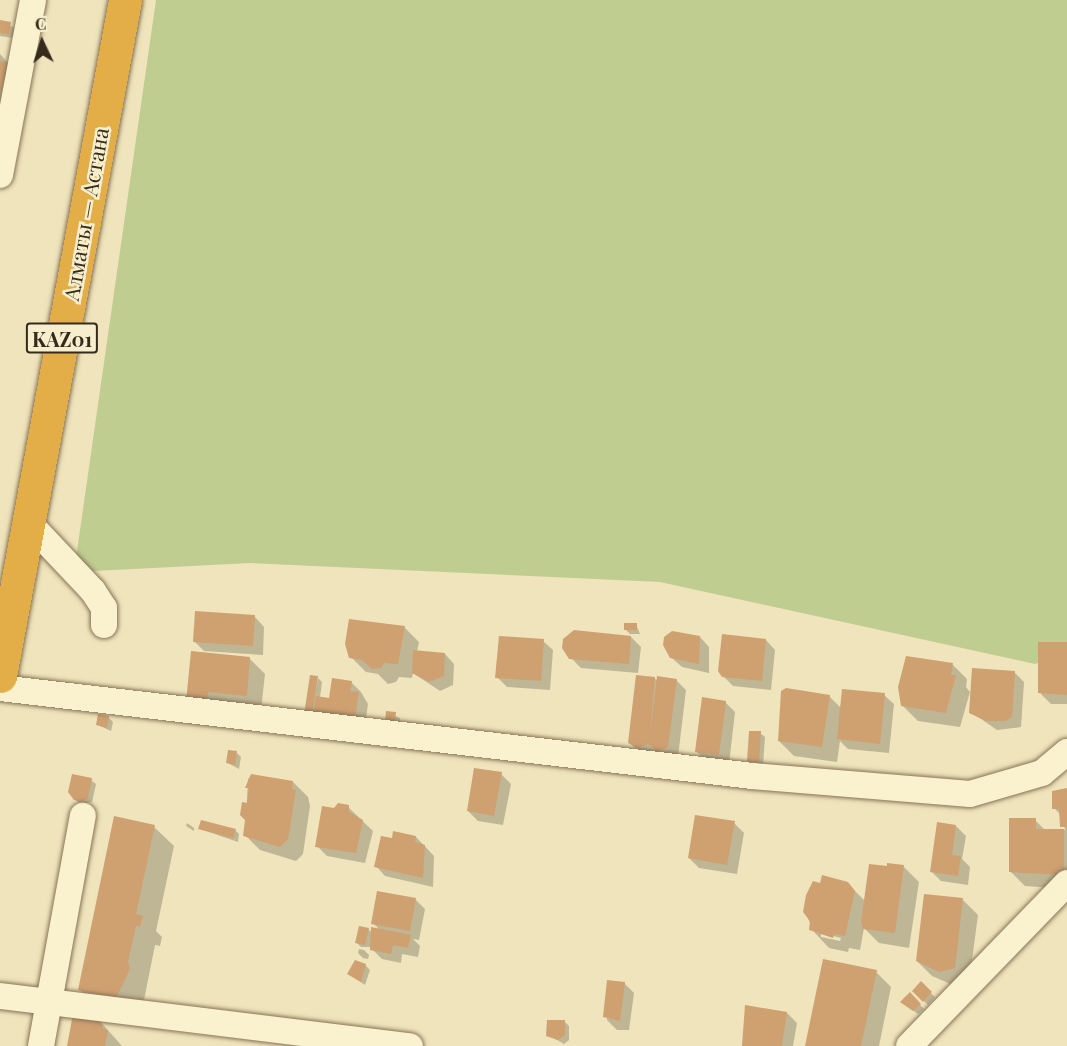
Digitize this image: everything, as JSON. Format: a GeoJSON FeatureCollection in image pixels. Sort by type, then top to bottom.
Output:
{"type":"FeatureCollection","features":[{"type":"Feature","properties":{"kind":"highway","name":"Алматы — Астана"},"geometry":{"type":"LineString","coordinates":[[0,676],[125,0]]}},
{"type":"Feature","properties":{"kind":"street"},"geometry":{"type":"LineString","coordinates":[[0,175],[33,0]]}},
{"type":"Feature","properties":{"kind":"street"},"geometry":{"type":"LineString","coordinates":[[28,522],[93,591],[104,608],[104,625]]}},
{"type":"Feature","properties":{"kind":"street"},"geometry":{"type":"LineString","coordinates":[[0,688],[752,776],[970,794],[1042,773],[1067,752]]}},
{"type":"Feature","properties":{"kind":"street"},"geometry":{"type":"LineString","coordinates":[[41,1046],[83,816]]}},
{"type":"Feature","properties":{"kind":"street"},"geometry":{"type":"LineString","coordinates":[[909,1046],[1067,882]]}},
{"type":"Feature","properties":{"kind":"street"},"geometry":{"type":"LineString","coordinates":[[0,996],[410,1046]]}},
{"type":"Feature","properties":{"kind":"green space"},"geometry":{"type":"Polygon","coordinates":[[[156,0],[1067,0],[1067,653],[1035,664],[660,582],[251,563],[74,572],[156,0]]]}},
{"type":"Feature","properties":{"kind":"building"},"geometry":{"type":"Polygon","coordinates":[[[0,20],[11,22],[9,34],[0,33],[0,20]]]}},
{"type":"Feature","properties":{"kind":"building"},"geometry":{"type":"Polygon","coordinates":[[[0,61],[8,63],[1,91],[0,91],[0,61]]]}},
{"type":"Feature","properties":{"kind":"building"},"geometry":{"type":"Polygon","coordinates":[[[195,611],[255,615],[253,646],[193,642],[195,611]]]}},
{"type":"Feature","properties":{"kind":"building"},"geometry":{"type":"Polygon","coordinates":[[[349,619],[405,626],[398,664],[384,663],[381,668],[372,669],[362,660],[349,658],[345,644],[349,619]]]}},
{"type":"Feature","properties":{"kind":"building"},"geometry":{"type":"Polygon","coordinates":[[[624,623],[637,623],[637,630],[624,630],[624,623]]]}},
{"type":"Feature","properties":{"kind":"building"},"geometry":{"type":"Polygon","coordinates":[[[574,630],[631,636],[629,664],[569,659],[562,648],[563,639],[574,630]]]}},
{"type":"Feature","properties":{"kind":"building"},"geometry":{"type":"Polygon","coordinates":[[[672,631],[700,636],[699,664],[670,658],[663,645],[664,637],[672,631]]]}},
{"type":"Feature","properties":{"kind":"building"},"geometry":{"type":"Polygon","coordinates":[[[722,634],[766,639],[762,681],[722,677],[718,671],[722,634]]]}},
{"type":"Feature","properties":{"kind":"building"},"geometry":{"type":"Polygon","coordinates":[[[499,636],[544,639],[541,681],[495,678],[499,636]]]}},
{"type":"Feature","properties":{"kind":"building"},"geometry":{"type":"Polygon","coordinates":[[[1038,642],[1067,642],[1067,695],[1038,693],[1038,642]]]}},
{"type":"Feature","properties":{"kind":"building"},"geometry":{"type":"Polygon","coordinates":[[[413,650],[445,653],[444,676],[429,682],[412,673],[413,650]]]}},
{"type":"Feature","properties":{"kind":"building"},"geometry":{"type":"Polygon","coordinates":[[[191,651],[250,657],[247,696],[208,692],[207,704],[186,702],[191,651]]]}},
{"type":"Feature","properties":{"kind":"building"},"geometry":{"type":"Polygon","coordinates":[[[906,656],[953,663],[951,675],[956,675],[946,713],[901,706],[898,687],[906,656]]]}},
{"type":"Feature","properties":{"kind":"building"},"geometry":{"type":"Polygon","coordinates":[[[972,668],[1015,671],[1012,717],[1006,721],[986,721],[969,713],[972,668]]]}},
{"type":"Feature","properties":{"kind":"building"},"geometry":{"type":"Polygon","coordinates":[[[310,675],[318,676],[312,716],[304,715],[310,675]]]}},
{"type":"Feature","properties":{"kind":"building"},"geometry":{"type":"Polygon","coordinates":[[[636,675],[655,677],[650,735],[657,676],[677,679],[668,747],[658,751],[648,744],[638,748],[628,743],[636,675]]]}},
{"type":"Feature","properties":{"kind":"building"},"geometry":{"type":"Polygon","coordinates":[[[332,678],[352,681],[350,691],[359,692],[354,724],[313,718],[316,696],[329,698],[332,678]]]}},
{"type":"Feature","properties":{"kind":"building"},"geometry":{"type":"Polygon","coordinates":[[[786,688],[830,695],[822,747],[778,741],[781,691],[786,688]]]}},
{"type":"Feature","properties":{"kind":"building"},"geometry":{"type":"Polygon","coordinates":[[[842,689],[885,693],[880,744],[837,739],[842,689]]]}},
{"type":"Feature","properties":{"kind":"building"},"geometry":{"type":"Polygon","coordinates":[[[702,697],[726,701],[719,755],[695,752],[702,697]]]}},
{"type":"Feature","properties":{"kind":"building"},"geometry":{"type":"Polygon","coordinates":[[[386,711],[396,712],[395,723],[385,722],[386,711]]]}},
{"type":"Feature","properties":{"kind":"building"},"geometry":{"type":"Polygon","coordinates":[[[98,714],[109,716],[107,728],[96,725],[98,714]]]}},
{"type":"Feature","properties":{"kind":"building"},"geometry":{"type":"Polygon","coordinates":[[[749,731],[761,731],[759,762],[747,762],[749,731]]]}},
{"type":"Feature","properties":{"kind":"building"},"geometry":{"type":"Polygon","coordinates":[[[228,750],[237,751],[235,765],[226,763],[228,750]]]}},
{"type":"Feature","properties":{"kind":"building"},"geometry":{"type":"Polygon","coordinates":[[[474,768],[502,772],[494,816],[467,811],[474,768]]]}},
{"type":"Feature","properties":{"kind":"building"},"geometry":{"type":"Polygon","coordinates":[[[72,774],[92,778],[88,798],[82,802],[74,800],[68,792],[72,774]]]}},
{"type":"Feature","properties":{"kind":"building"},"geometry":{"type":"Polygon","coordinates":[[[251,774],[293,781],[292,789],[296,790],[288,839],[280,847],[243,836],[245,820],[240,815],[242,802],[247,803],[249,788],[245,788],[251,774]]]}},
{"type":"Feature","properties":{"kind":"building"},"geometry":{"type":"Polygon","coordinates":[[[1067,788],[1067,827],[1060,827],[1059,809],[1052,809],[1052,791],[1067,788]]]}},
{"type":"Feature","properties":{"kind":"building"},"geometry":{"type":"Polygon","coordinates":[[[338,803],[349,805],[349,812],[363,820],[356,853],[315,847],[322,806],[334,808],[338,803]]]}},
{"type":"Feature","properties":{"kind":"building"},"geometry":{"type":"Polygon","coordinates":[[[695,815],[735,821],[727,865],[688,858],[695,815]]]}},
{"type":"Feature","properties":{"kind":"building"},"geometry":{"type":"Polygon","coordinates":[[[114,816],[155,825],[136,914],[143,916],[140,927],[136,926],[128,962],[130,969],[116,998],[78,990],[114,816]]]}},
{"type":"Feature","properties":{"kind":"building"},"geometry":{"type":"Polygon","coordinates":[[[1009,818],[1036,818],[1036,829],[1064,829],[1064,875],[1009,872],[1009,818]]]}},
{"type":"Feature","properties":{"kind":"building"},"geometry":{"type":"Polygon","coordinates":[[[201,820],[236,829],[233,838],[198,829],[201,820]]]}},
{"type":"Feature","properties":{"kind":"building"},"geometry":{"type":"Polygon","coordinates":[[[937,822],[956,825],[952,855],[961,856],[958,876],[930,872],[937,822]]]}},
{"type":"Feature","properties":{"kind":"building"},"geometry":{"type":"Polygon","coordinates":[[[393,831],[416,836],[415,842],[425,845],[423,878],[374,867],[381,836],[392,838],[393,831]]]}},
{"type":"Feature","properties":{"kind":"building"},"geometry":{"type":"Polygon","coordinates":[[[887,863],[904,865],[895,933],[863,929],[861,922],[869,864],[887,866],[887,863]]]}},
{"type":"Feature","properties":{"kind":"building"},"geometry":{"type":"Polygon","coordinates":[[[822,875],[848,882],[855,891],[845,936],[834,934],[833,938],[809,930],[810,921],[803,912],[806,895],[813,881],[820,883],[822,875]]]}},
{"type":"Feature","properties":{"kind":"building"},"geometry":{"type":"Polygon","coordinates":[[[377,891],[416,898],[410,931],[371,924],[377,891]]]}},
{"type":"Feature","properties":{"kind":"building"},"geometry":{"type":"Polygon","coordinates":[[[924,894],[963,898],[955,968],[939,972],[916,961],[924,894]]]}},
{"type":"Feature","properties":{"kind":"building"},"geometry":{"type":"Polygon","coordinates":[[[359,926],[369,928],[365,945],[355,943],[359,926]]]}},
{"type":"Feature","properties":{"kind":"building"},"geometry":{"type":"Polygon","coordinates":[[[371,927],[411,935],[408,948],[393,945],[391,954],[370,950],[371,927]]]}},
{"type":"Feature","properties":{"kind":"building"},"geometry":{"type":"Polygon","coordinates":[[[823,959],[877,970],[861,1046],[805,1046],[823,959]]]}},
{"type":"Feature","properties":{"kind":"building"},"geometry":{"type":"Polygon","coordinates":[[[355,960],[366,964],[361,982],[347,974],[355,960]]]}},
{"type":"Feature","properties":{"kind":"building"},"geometry":{"type":"Polygon","coordinates":[[[607,980],[625,982],[620,1021],[603,1017],[607,980]]]}},
{"type":"Feature","properties":{"kind":"building"},"geometry":{"type":"Polygon","coordinates":[[[921,981],[932,992],[923,1002],[912,991],[921,981]]]}},
{"type":"Feature","properties":{"kind":"building"},"geometry":{"type":"Polygon","coordinates":[[[910,992],[921,1004],[913,1011],[900,1002],[910,992]]]}},
{"type":"Feature","properties":{"kind":"building"},"geometry":{"type":"Polygon","coordinates":[[[745,1005],[787,1012],[782,1046],[742,1046],[745,1005]]]}},
{"type":"Feature","properties":{"kind":"building"},"geometry":{"type":"Polygon","coordinates":[[[73,1014],[100,1019],[103,1029],[108,1030],[105,1046],[67,1046],[73,1014]]]}},
{"type":"Feature","properties":{"kind":"building"},"geometry":{"type":"Polygon","coordinates":[[[547,1020],[565,1020],[565,1035],[558,1040],[546,1036],[547,1020]]]}}]}
